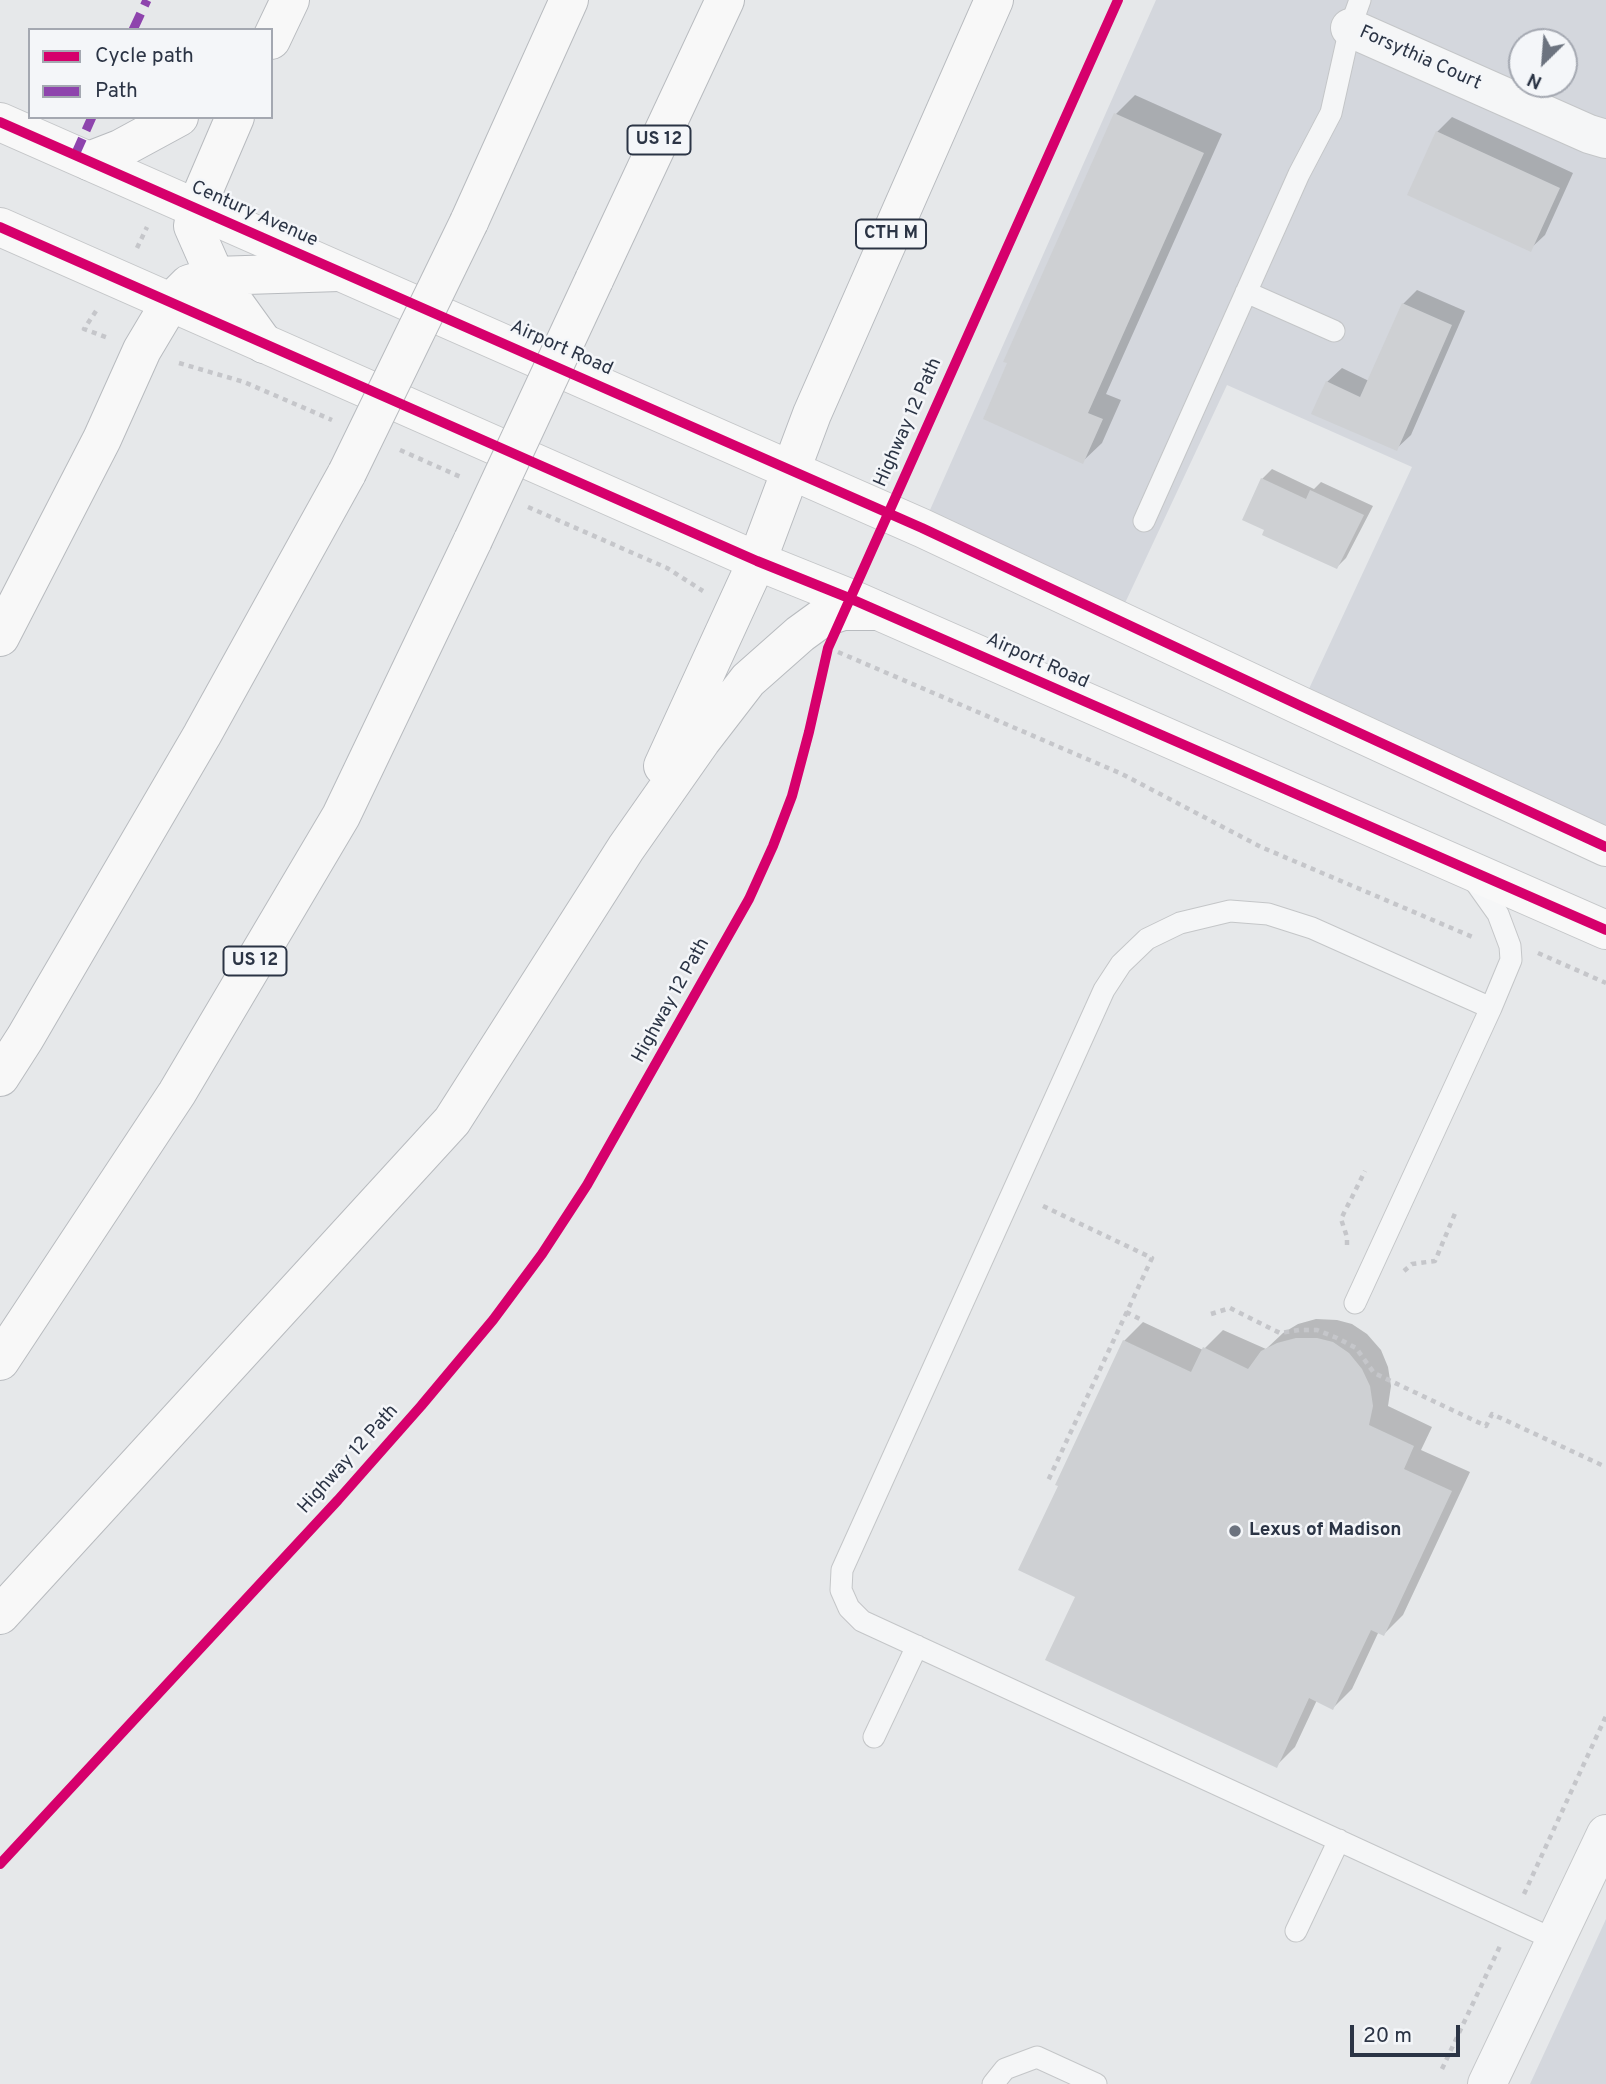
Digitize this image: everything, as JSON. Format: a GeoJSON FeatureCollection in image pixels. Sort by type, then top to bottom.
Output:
{"type":"FeatureCollection","features":[{"type":"Feature","properties":{"kind":"main road"},"geometry":{"type":"LineString","coordinates":[[256,28],[270,0]]}},
{"type":"Feature","properties":{"kind":"main road"},"geometry":{"type":"LineString","coordinates":[[273,36],[290,0]]}},
{"type":"Feature","properties":{"kind":"main road"},"geometry":{"type":"LineString","coordinates":[[0,1077],[188,758],[347,474],[469,222],[569,0]]}},
{"type":"Feature","properties":{"kind":"main road","name":"US 12"},"geometry":{"type":"LineString","coordinates":[[0,1360],[177,1093],[341,816],[725,0]]}},
{"type":"Feature","properties":{"kind":"main road","name":"CTH M"},"geometry":{"type":"LineString","coordinates":[[791,469],[877,262],[994,0]]}},
{"type":"Feature","properties":{"kind":"main road"},"geometry":{"type":"LineString","coordinates":[[89,161],[120,149],[175,119]]}},
{"type":"Feature","properties":{"kind":"main road"},"geometry":{"type":"LineString","coordinates":[[234,119],[179,200],[194,226],[215,276],[264,344]]}},
{"type":"Feature","properties":{"kind":"main road","name":"Century Avenue"},"geometry":{"type":"LineString","coordinates":[[0,122],[494,340]]}},
{"type":"Feature","properties":{"kind":"main road"},"geometry":{"type":"LineString","coordinates":[[0,227],[264,344]]}},
{"type":"Feature","properties":{"kind":"main road"},"geometry":{"type":"LineString","coordinates":[[0,637],[102,439],[142,350],[170,303],[189,284],[215,276],[339,272]]}},
{"type":"Feature","properties":{"kind":"main road","name":"Airport Road"},"geometry":{"type":"LineString","coordinates":[[494,340],[791,469],[1057,590],[1606,846]]}},
{"type":"Feature","properties":{"kind":"main road","name":"Airport Road"},"geometry":{"type":"LineString","coordinates":[[264,344],[1606,930]]}},
{"type":"Feature","properties":{"kind":"main road"},"geometry":{"type":"LineString","coordinates":[[626,848],[757,561],[791,469]]}},
{"type":"Feature","properties":{"kind":"main road"},"geometry":{"type":"LineString","coordinates":[[0,1615],[452,1121],[626,848],[701,741],[748,680],[822,618],[843,611],[878,611]]}},
{"type":"Feature","properties":{"kind":"street","name":"Forsythia Court"},"geometry":{"type":"LineString","coordinates":[[1355,14],[1589,134],[1606,139]]}},
{"type":"Feature","properties":{"kind":"street"},"geometry":{"type":"LineString","coordinates":[[1491,2083],[1606,1834]]}},
{"type":"Feature","properties":{"kind":"lane"},"geometry":{"type":"LineString","coordinates":[[1144,520],[1299,174],[1331,113],[1355,14]]}},
{"type":"Feature","properties":{"kind":"lane"},"geometry":{"type":"LineString","coordinates":[[1246,292],[1334,331]]}},
{"type":"Feature","properties":{"kind":"lane"},"geometry":{"type":"LineString","coordinates":[[1355,1303],[1511,960],[1510,946],[1498,914],[1466,868]]}},
{"type":"Feature","properties":{"kind":"lane"},"geometry":{"type":"LineString","coordinates":[[1491,1008],[1312,928],[1268,914],[1230,911],[1180,923],[1147,939],[1121,964],[1104,990],[1086,1028],[842,1570],[841,1590],[849,1608],[862,1621],[1555,1940]]}},
{"type":"Feature","properties":{"kind":"lane"},"geometry":{"type":"LineString","coordinates":[[874,1737],[917,1646]]}},
{"type":"Feature","properties":{"kind":"lane"},"geometry":{"type":"LineString","coordinates":[[1296,1931],[1339,1840]]}},
{"type":"Feature","properties":{"kind":"lane"},"geometry":{"type":"LineString","coordinates":[[993,2084],[1005,2069],[1037,2057],[1096,2084]]}},
{"type":"Feature","properties":{"kind":"path"},"geometry":{"type":"LineString","coordinates":[[179,200],[139,244],[84,329],[244,382],[336,421]]}},
{"type":"Feature","properties":{"kind":"path"},"geometry":{"type":"LineString","coordinates":[[399,450],[476,483]]}},
{"type":"Feature","properties":{"kind":"path"},"geometry":{"type":"LineString","coordinates":[[527,506],[667,568],[711,596],[735,607]]}},
{"type":"Feature","properties":{"kind":"path"},"geometry":{"type":"LineString","coordinates":[[826,653],[1122,774],[1261,846],[1475,938],[1532,950],[1606,983]]}},
{"type":"Feature","properties":{"kind":"path"},"geometry":{"type":"LineString","coordinates":[[1348,1251],[1348,1237],[1341,1219],[1365,1171]]}},
{"type":"Feature","properties":{"kind":"path"},"geometry":{"type":"LineString","coordinates":[[1043,1206],[1152,1258],[1047,1483]]}},
{"type":"Feature","properties":{"kind":"path"},"geometry":{"type":"LineString","coordinates":[[1403,1272],[1412,1264],[1435,1261],[1456,1211]]}},
{"type":"Feature","properties":{"kind":"path"},"geometry":{"type":"LineString","coordinates":[[1211,1314],[1230,1308],[1280,1333],[1317,1331],[1337,1338],[1356,1348],[1374,1373],[1486,1426],[1492,1413],[1606,1467]]}},
{"type":"Feature","properties":{"kind":"path"},"geometry":{"type":"LineString","coordinates":[[1126,1312],[1143,1320]]}},
{"type":"Feature","properties":{"kind":"shaded area"},"geometry":{"type":"Polygon","coordinates":[[[1156,0],[1606,0],[1606,847],[1301,706],[1412,467],[1227,385],[1118,618],[922,528],[1156,0]]]}},
{"type":"Feature","properties":{"kind":"shaded area"},"geometry":{"type":"Polygon","coordinates":[[[1606,1919],[1606,2084],[1530,2084],[1585,1965],[1606,1919]]]}},
{"type":"Feature","properties":{"kind":"building"},"geometry":{"type":"Polygon","coordinates":[[[1114,113],[1204,153],[1088,413],[1103,419],[1083,464],[983,419],[1007,363],[1003,362],[1114,113]]]}},
{"type":"Feature","properties":{"kind":"building"},"geometry":{"type":"Polygon","coordinates":[[[1436,131],[1560,188],[1531,252],[1407,195],[1436,131]]]}},
{"type":"Feature","properties":{"kind":"building"},"geometry":{"type":"Polygon","coordinates":[[[1402,303],[1452,325],[1397,451],[1311,414],[1326,381],[1360,397],[1402,303]]]}},
{"type":"Feature","properties":{"kind":"building"},"geometry":{"type":"Polygon","coordinates":[[[1261,478],[1306,499],[1310,490],[1364,515],[1337,569],[1262,535],[1264,530],[1242,520],[1261,478]]]}},
{"type":"Feature","properties":{"kind":"building","name":"Lexus of Madison"},"geometry":{"type":"Polygon","coordinates":[[[1296,1338],[1317,1338],[1333,1342],[1349,1353],[1362,1369],[1370,1386],[1373,1406],[1369,1425],[1414,1446],[1404,1469],[1452,1491],[1384,1636],[1371,1630],[1333,1710],[1309,1698],[1277,1768],[1045,1660],[1075,1597],[1018,1570],[1123,1340],[1191,1372],[1203,1347],[1248,1369],[1261,1351],[1296,1338]]]}},
{"type":"Feature","properties":{"kind":"marked path"},"geometry":{"type":"LineString","coordinates":[[134,28],[147,0]]}},
{"type":"Feature","properties":{"kind":"marked path"},"geometry":{"type":"LineString","coordinates":[[75,155],[91,119]]}},
{"type":"Feature","properties":{"kind":"cycle path","name":"Highway 12 Path"},"geometry":{"type":"LineString","coordinates":[[0,1864],[338,1500],[421,1406],[493,1320],[542,1254],[587,1185],[749,899],[773,846],[792,796],[828,648],[1118,0]]}},
{"type":"Feature","properties":{"kind":"cycle path"},"geometry":{"type":"LineString","coordinates":[[0,122],[922,528],[1606,847]]}},
{"type":"Feature","properties":{"kind":"cycle path"},"geometry":{"type":"LineString","coordinates":[[0,227],[757,561],[849,598],[1606,930]]}},
{"type":"Feature","properties":{"kind":"place","name":"Lexus of Madison"},"geometry":{"type":"Point","coordinates":[1235,1531]}}]}
